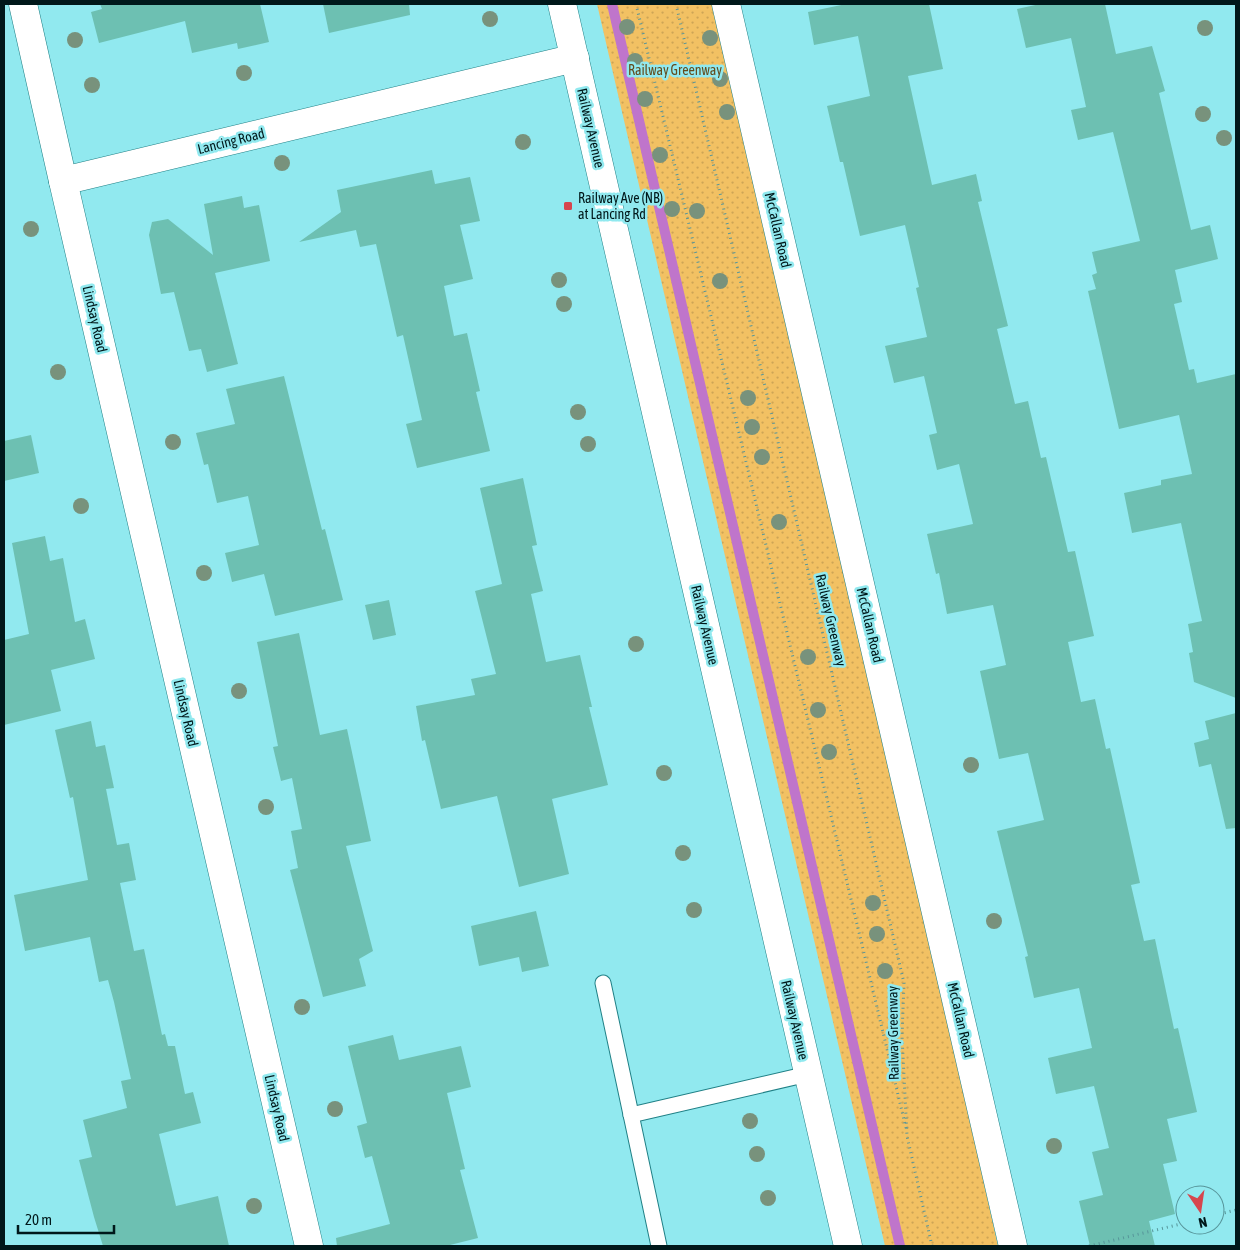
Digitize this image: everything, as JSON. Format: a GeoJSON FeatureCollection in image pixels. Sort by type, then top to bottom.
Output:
{"type":"FeatureCollection","features":[{"type":"Feature","properties":{"kind":"street"},"geometry":{"type":"LineString","coordinates":[[23,4],[63,181]]}},
{"type":"Feature","properties":{"kind":"street","name":"Railway Avenue"},"geometry":{"type":"LineString","coordinates":[[562,4],[848,1246]]}},
{"type":"Feature","properties":{"kind":"street","name":"McCallan Road"},"geometry":{"type":"LineString","coordinates":[[726,4],[1013,1246]]}},
{"type":"Feature","properties":{"kind":"street","name":"Lancing Road"},"geometry":{"type":"LineString","coordinates":[[63,181],[575,58]]}},
{"type":"Feature","properties":{"kind":"street","name":"Lindsay Road"},"geometry":{"type":"LineString","coordinates":[[63,181],[309,1246]]}},
{"type":"Feature","properties":{"kind":"lane"},"geometry":{"type":"LineString","coordinates":[[603,983],[659,1246]]}},
{"type":"Feature","properties":{"kind":"lane"},"geometry":{"type":"LineString","coordinates":[[631,1115],[808,1074]]}},
{"type":"Feature","properties":{"kind":"path"},"geometry":{"type":"LineString","coordinates":[[636,4],[908,1136]]}},
{"type":"Feature","properties":{"kind":"path","name":"Railway Greenway"},"geometry":{"type":"LineString","coordinates":[[676,4],[904,983],[902,1036],[908,1136],[932,1246]]}},
{"type":"Feature","properties":{"kind":"path"},"geometry":{"type":"LineString","coordinates":[[1089,1246],[1175,1225]]}},
{"type":"Feature","properties":{"kind":"green space","name":"Railway Greenway"},"geometry":{"type":"Polygon","coordinates":[[[597,4],[722,4],[998,1246],[885,1246],[597,4]]]}},
{"type":"Feature","properties":{"kind":"building"},"geometry":{"type":"Polygon","coordinates":[[[100,4],[260,4],[269,42],[238,49],[237,43],[192,53],[185,21],[99,43],[91,12],[102,9],[100,4]]]}},
{"type":"Feature","properties":{"kind":"building"},"geometry":{"type":"Polygon","coordinates":[[[323,4],[409,4],[410,15],[329,33],[323,4]]]}},
{"type":"Feature","properties":{"kind":"building"},"geometry":{"type":"Polygon","coordinates":[[[846,4],[929,4],[943,69],[908,76],[932,185],[976,174],[982,201],[978,202],[1008,326],[997,329],[1015,404],[1028,401],[1041,458],[1046,457],[1068,552],[1075,551],[1094,636],[1068,642],[1081,702],[1095,699],[1106,749],[1110,748],[1140,883],[1131,885],[1144,941],[1155,939],[1174,1029],[1178,1028],[1197,1112],[1167,1119],[1177,1161],[1163,1164],[1175,1214],[1149,1221],[1155,1246],[1090,1246],[1079,1201],[1103,1195],[1092,1152],[1109,1148],[1094,1086],[1056,1094],[1048,1058],[1092,1048],[1079,988],[1034,998],[1025,957],[1028,956],[997,831],[1044,820],[1028,753],[999,759],[980,671],[1006,665],[993,605],[947,614],[939,573],[936,574],[927,534],[973,524],[959,464],[937,470],[929,435],[937,433],[924,376],[894,383],[885,346],[927,337],[916,288],[919,287],[905,225],[860,236],[843,162],[840,162],[827,106],[870,96],[858,36],[814,45],[808,12],[846,4]]]}},
{"type":"Feature","properties":{"kind":"building"},"geometry":{"type":"Polygon","coordinates":[[[1040,4],[1105,4],[1116,54],[1152,46],[1165,91],[1159,93],[1191,230],[1210,225],[1218,259],[1175,270],[1182,302],[1174,304],[1189,370],[1194,369],[1197,383],[1236,374],[1236,698],[1194,682],[1189,653],[1193,652],[1188,624],[1202,621],[1181,523],[1132,533],[1124,493],[1161,485],[1161,480],[1192,474],[1179,415],[1119,429],[1088,291],[1096,289],[1092,275],[1097,273],[1092,252],[1140,241],[1113,132],[1078,140],[1071,110],[1086,107],[1071,38],[1026,48],[1017,9],[1040,4]]]}},
{"type":"Feature","properties":{"kind":"building"},"geometry":{"type":"Polygon","coordinates":[[[432,170],[435,184],[470,177],[480,221],[460,225],[473,279],[444,286],[454,336],[467,333],[480,391],[476,392],[490,451],[417,468],[406,424],[422,420],[403,335],[397,337],[376,244],[360,247],[356,230],[299,242],[341,212],[337,190],[432,170]]]}},
{"type":"Feature","properties":{"kind":"building"},"geometry":{"type":"Polygon","coordinates":[[[242,196],[244,208],[259,205],[270,261],[215,273],[238,364],[207,372],[201,349],[189,351],[174,292],[161,294],[149,235],[152,222],[168,219],[213,255],[204,204],[242,196]]]}},
{"type":"Feature","properties":{"kind":"building"},"geometry":{"type":"Polygon","coordinates":[[[284,376],[322,530],[325,529],[343,600],[275,616],[264,574],[232,582],[225,553],[259,545],[248,496],[217,503],[208,464],[204,465],[196,433],[235,424],[226,389],[284,376]]]}},
{"type":"Feature","properties":{"kind":"building"},"geometry":{"type":"Polygon","coordinates":[[[31,435],[39,473],[4,481],[4,441],[31,435]]]}},
{"type":"Feature","properties":{"kind":"building"},"geometry":{"type":"Polygon","coordinates":[[[523,478],[537,545],[532,546],[543,591],[531,594],[546,662],[580,655],[592,707],[589,707],[608,785],[552,799],[569,874],[519,887],[497,796],[441,809],[425,740],[422,741],[416,706],[475,695],[471,679],[496,674],[475,591],[502,584],[480,488],[523,478]]]}},
{"type":"Feature","properties":{"kind":"building"},"geometry":{"type":"Polygon","coordinates":[[[45,536],[50,561],[63,558],[75,622],[85,619],[95,659],[51,670],[61,711],[4,725],[4,640],[29,634],[12,543],[45,536]]]}},
{"type":"Feature","properties":{"kind":"building"},"geometry":{"type":"Polygon","coordinates":[[[389,600],[396,635],[373,640],[365,605],[389,600]]]}},
{"type":"Feature","properties":{"kind":"building"},"geometry":{"type":"Polygon","coordinates":[[[299,633],[320,735],[347,729],[371,841],[346,846],[373,951],[359,959],[366,986],[323,997],[290,870],[298,868],[291,831],[302,829],[292,778],[281,781],[273,747],[278,746],[257,642],[299,633]]]}},
{"type":"Feature","properties":{"kind":"building"},"geometry":{"type":"Polygon","coordinates":[[[1236,713],[1236,828],[1226,829],[1211,764],[1199,767],[1194,743],[1209,739],[1205,721],[1236,713]]]}},
{"type":"Feature","properties":{"kind":"building"},"geometry":{"type":"Polygon","coordinates":[[[91,721],[96,747],[105,745],[114,788],[106,789],[117,845],[129,843],[136,880],[120,883],[134,951],[144,949],[162,1035],[165,1034],[168,1046],[175,1046],[185,1094],[193,1092],[201,1123],[159,1134],[176,1206],[218,1196],[229,1246],[103,1246],[79,1160],[92,1157],[83,1120],[127,1108],[121,1081],[131,1079],[114,1002],[108,980],[99,982],[90,937],[25,951],[14,895],[88,880],[73,797],[70,798],[55,730],[91,721]]]}},
{"type":"Feature","properties":{"kind":"building"},"geometry":{"type":"Polygon","coordinates":[[[536,911],[549,966],[522,972],[519,957],[479,966],[471,926],[536,911]]]}},
{"type":"Feature","properties":{"kind":"building"},"geometry":{"type":"Polygon","coordinates":[[[393,1035],[399,1060],[461,1046],[471,1087],[447,1093],[465,1169],[460,1170],[478,1238],[446,1246],[337,1246],[336,1238],[390,1224],[372,1156],[365,1158],[357,1126],[367,1123],[348,1046],[393,1035]]]}},
{"type":"Feature","properties":{"kind":"waterway"},"geometry":{"type":"LineString","coordinates":[[612,4],[900,1246]]}},
{"type":"Feature","properties":{"kind":"place","name":"Railway Ave (NB) at Lancing Rd"},"geometry":{"type":"Point","coordinates":[568,206]}}]}
